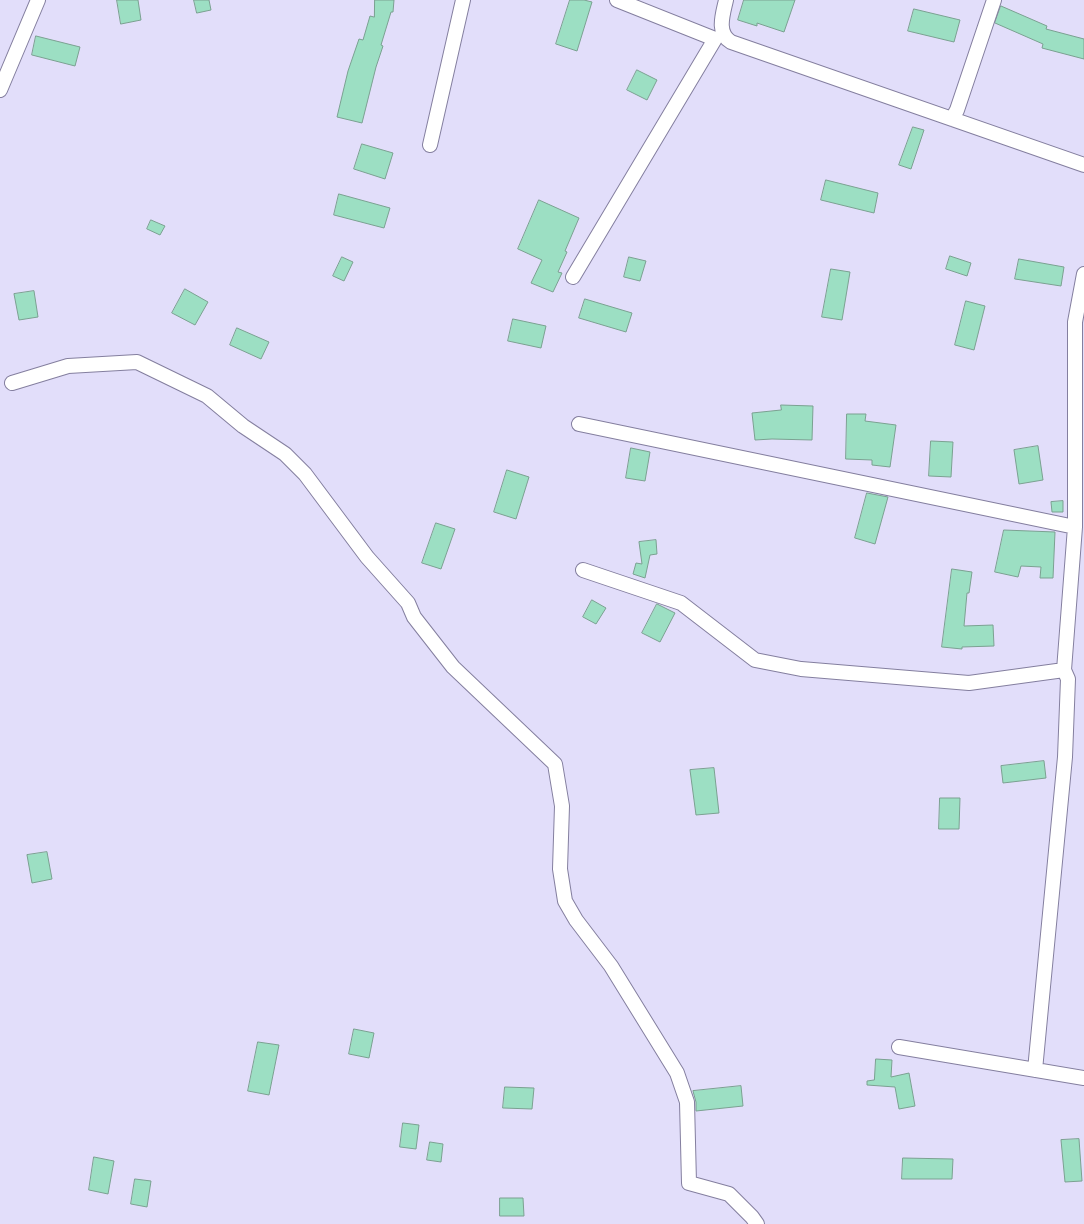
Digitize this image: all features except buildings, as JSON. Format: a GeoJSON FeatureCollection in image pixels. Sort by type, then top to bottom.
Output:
{"type":"FeatureCollection","features":[{"type":"Feature","properties":{"kind":"street"},"geometry":{"type":"LineString","coordinates":[[0,90],[38,0]]}},
{"type":"Feature","properties":{"kind":"street"},"geometry":{"type":"LineString","coordinates":[[430,144],[463,0]]}},
{"type":"Feature","properties":{"kind":"street"},"geometry":{"type":"LineString","coordinates":[[573,277],[715,39],[617,0]]}},
{"type":"Feature","properties":{"kind":"street"},"geometry":{"type":"LineString","coordinates":[[726,0],[721,30],[725,39],[731,42],[952,119],[1083,160]]}},
{"type":"Feature","properties":{"kind":"street"},"geometry":{"type":"LineString","coordinates":[[952,119],[957,110],[994,0]]}},
{"type":"Feature","properties":{"kind":"street"},"geometry":{"type":"LineString","coordinates":[[1035,1070],[1065,757],[1068,679],[1064,670],[1075,526],[1075,322],[1084,274]]}},
{"type":"Feature","properties":{"kind":"street"},"geometry":{"type":"LineString","coordinates":[[12,383],[68,366],[137,362],[207,396],[243,426],[285,454],[305,474],[367,557],[408,603],[414,617],[453,667],[555,764],[562,806],[560,869],[565,901],[576,920],[611,966],[677,1073],[687,1102],[689,1183],[729,1194],[752,1217],[756,1224]]}},
{"type":"Feature","properties":{"kind":"street"},"geometry":{"type":"LineString","coordinates":[[579,424],[1075,526]]}},
{"type":"Feature","properties":{"kind":"street"},"geometry":{"type":"LineString","coordinates":[[583,570],[681,603],[755,660],[801,669],[969,683],[1064,670]]}},
{"type":"Feature","properties":{"kind":"street"},"geometry":{"type":"LineString","coordinates":[[899,1047],[1084,1078]]}}]}
